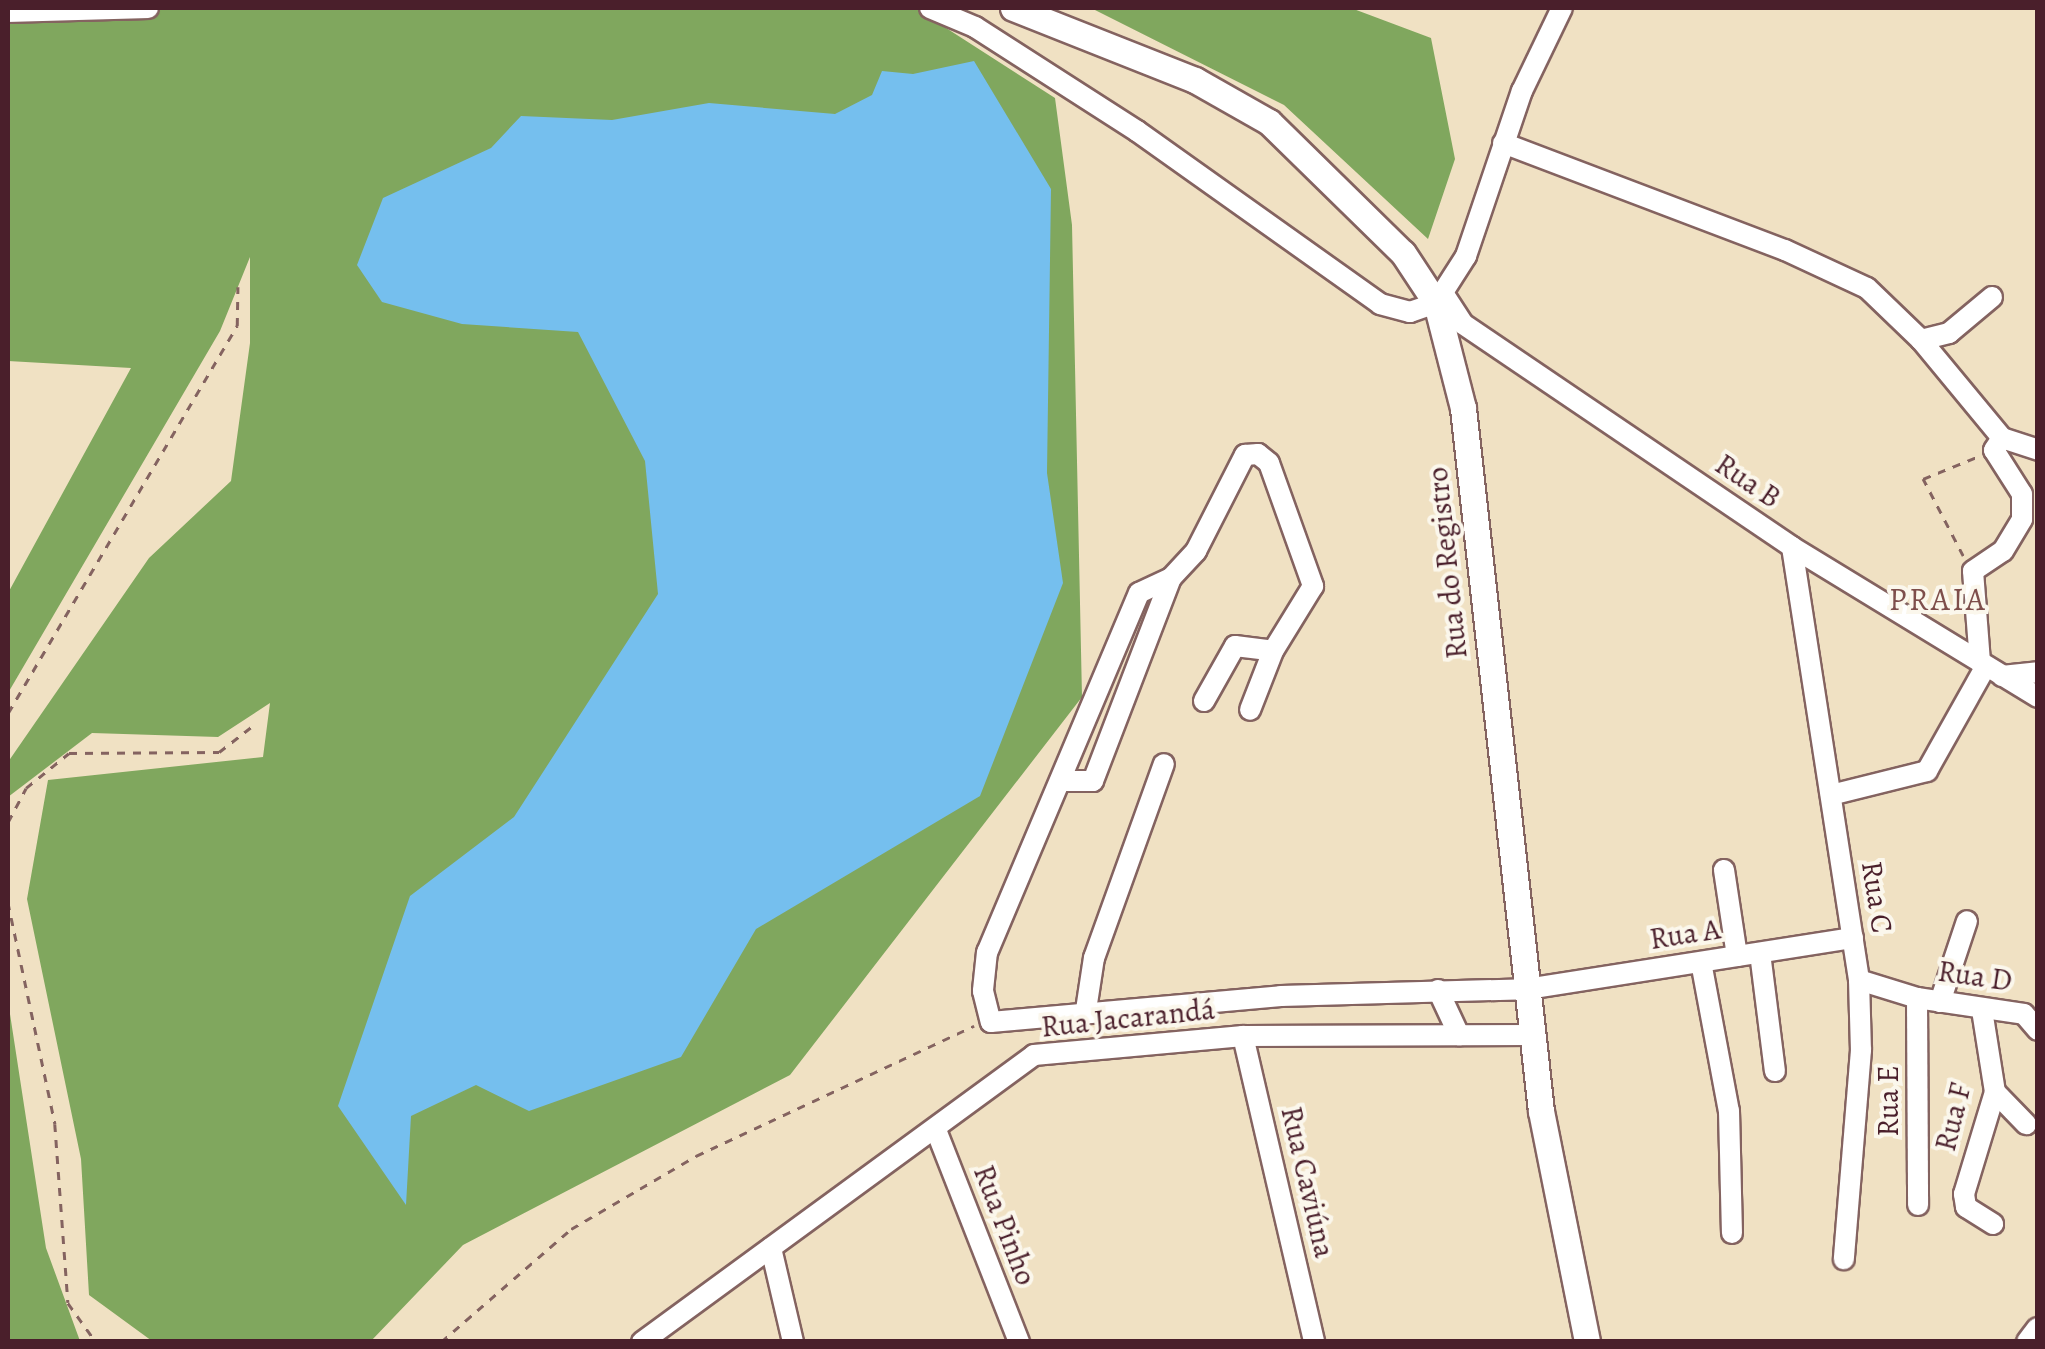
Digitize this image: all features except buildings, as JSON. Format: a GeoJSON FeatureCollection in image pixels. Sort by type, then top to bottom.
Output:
{"type":"FeatureCollection","features":[{"type":"Feature","properties":{"kind":"main road","name":"Rua do Registro"},"geometry":{"type":"LineString","coordinates":[[1013,8],[1195,80],[1269,122],[1403,253],[1439,298],[1463,408],[1541,1111],[1587,1342]]}},
{"type":"Feature","properties":{"kind":"main road"},"geometry":{"type":"LineString","coordinates":[[2028,1342],[2038,1330]]}},
{"type":"Feature","properties":{"kind":"street"},"geometry":{"type":"LineString","coordinates":[[8,12],[148,8]]}},
{"type":"Feature","properties":{"kind":"street"},"geometry":{"type":"LineString","coordinates":[[930,8],[975,27],[1137,131],[1380,304],[1410,312],[1439,298],[1466,256],[1503,143],[1562,8]]}},
{"type":"Feature","properties":{"kind":"street"},"geometry":{"type":"LineString","coordinates":[[1503,143],[1785,250],[1867,288],[1921,340],[1998,444],[2022,494],[2022,518],[2003,551],[1973,571],[1989,668],[1927,771],[1831,795]]}},
{"type":"Feature","properties":{"kind":"street"},"geometry":{"type":"LineString","coordinates":[[1921,340],[1949,333],[1992,297]]}},
{"type":"Feature","properties":{"kind":"street","name":"Rua B"},"geometry":{"type":"LineString","coordinates":[[1439,298],[1463,324],[1792,548],[2038,697]]}},
{"type":"Feature","properties":{"kind":"street"},"geometry":{"type":"LineString","coordinates":[[1998,444],[2038,450]]}},
{"type":"Feature","properties":{"kind":"street"},"geometry":{"type":"LineString","coordinates":[[1062,781],[1093,780],[1171,578],[1196,550],[1244,455],[1258,454],[1269,463],[1313,586],[1273,651],[1250,710]]}},
{"type":"Feature","properties":{"kind":"street","name":"Rua C"},"geometry":{"type":"LineString","coordinates":[[1792,548],[1859,980],[1862,1050],[1844,1259]]}},
{"type":"Feature","properties":{"kind":"street"},"geometry":{"type":"LineString","coordinates":[[991,1022],[983,991],[987,952],[1139,593],[1171,578]]}},
{"type":"Feature","properties":{"kind":"street"},"geometry":{"type":"LineString","coordinates":[[1204,701],[1235,646],[1273,651]]}},
{"type":"Feature","properties":{"kind":"street"},"geometry":{"type":"LineString","coordinates":[[1989,668],[2038,672]]}},
{"type":"Feature","properties":{"kind":"street"},"geometry":{"type":"LineString","coordinates":[[1086,1010],[1094,958],[1164,764]]}},
{"type":"Feature","properties":{"kind":"street"},"geometry":{"type":"LineString","coordinates":[[1724,870],[1738,956]]}},
{"type":"Feature","properties":{"kind":"street"},"geometry":{"type":"LineString","coordinates":[[1940,1002],[1966,921]]}},
{"type":"Feature","properties":{"kind":"street","name":"Rua A"},"geometry":{"type":"LineString","coordinates":[[991,1022],[1086,1010],[1438,990],[1527,989],[1853,938]]}},
{"type":"Feature","properties":{"kind":"street"},"geometry":{"type":"LineString","coordinates":[[1760,952],[1775,1071]]}},
{"type":"Feature","properties":{"kind":"street"},"geometry":{"type":"LineString","coordinates":[[1701,962],[1730,1111],[1732,1232]]}},
{"type":"Feature","properties":{"kind":"street","name":"Rua D"},"geometry":{"type":"LineString","coordinates":[[1859,980],[1917,998],[2031,1022]]}},
{"type":"Feature","properties":{"kind":"street"},"geometry":{"type":"LineString","coordinates":[[1438,990],[1459,1035]]}},
{"type":"Feature","properties":{"kind":"street","name":"Rua E"},"geometry":{"type":"LineString","coordinates":[[1917,998],[1918,1204]]}},
{"type":"Feature","properties":{"kind":"street","name":"Rua F"},"geometry":{"type":"LineString","coordinates":[[1982,1010],[1994,1092],[1964,1194],[1966,1207],[1993,1224]]}},
{"type":"Feature","properties":{"kind":"street","name":"Rua Jacarandá"},"geometry":{"type":"LineString","coordinates":[[642,1342],[936,1130],[1034,1054],[1243,1036],[1532,1034]]}},
{"type":"Feature","properties":{"kind":"street","name":"Rua Caviúna"},"geometry":{"type":"LineString","coordinates":[[1243,1036],[1314,1342]]}},
{"type":"Feature","properties":{"kind":"street"},"geometry":{"type":"LineString","coordinates":[[1994,1092],[2026,1124]]}},
{"type":"Feature","properties":{"kind":"street","name":"Rua Pinho"},"geometry":{"type":"LineString","coordinates":[[936,1130],[1018,1342]]}},
{"type":"Feature","properties":{"kind":"street"},"geometry":{"type":"LineString","coordinates":[[771,1248],[793,1342]]}},
{"type":"Feature","properties":{"kind":"path"},"geometry":{"type":"LineString","coordinates":[[8,713],[238,326],[238,287]]}},
{"type":"Feature","properties":{"kind":"path"},"geometry":{"type":"LineString","coordinates":[[1973,571],[1924,480],[1998,444]]}},
{"type":"Feature","properties":{"kind":"path"},"geometry":{"type":"LineString","coordinates":[[8,822],[26,788],[69,754],[219,752],[254,724]]}},
{"type":"Feature","properties":{"kind":"path"},"geometry":{"type":"LineString","coordinates":[[8,902],[54,1124],[68,1303],[96,1342]]}},
{"type":"Feature","properties":{"kind":"path"},"geometry":{"type":"LineString","coordinates":[[441,1342],[571,1229],[696,1156],[958,1030],[991,1022]]}},
{"type":"Feature","properties":{"kind":"green space"},"geometry":{"type":"Polygon","coordinates":[[[8,8],[915,8],[1055,98],[1072,225],[1082,697],[790,1075],[463,1245],[371,1341],[152,1341],[89,1295],[81,1159],[27,899],[48,780],[263,757],[270,703],[218,737],[92,733],[8,797],[8,762],[149,558],[231,481],[250,343],[250,257],[220,331],[8,693],[8,593],[131,368],[8,361],[8,8]]]}},
{"type":"Feature","properties":{"kind":"green space"},"geometry":{"type":"Polygon","coordinates":[[[1091,8],[1351,8],[1431,38],[1455,159],[1428,239],[1284,105],[1091,8]]]}},
{"type":"Feature","properties":{"kind":"green space"},"geometry":{"type":"Polygon","coordinates":[[[8,1001],[46,1248],[80,1341],[8,1341],[8,1001]]]}},
{"type":"Feature","properties":{"kind":"water"},"geometry":{"type":"Polygon","coordinates":[[[974,61],[1051,189],[1047,473],[1063,583],[980,796],[756,929],[681,1057],[529,1111],[476,1085],[411,1116],[406,1205],[338,1106],[410,896],[514,817],[658,594],[645,461],[578,332],[462,324],[382,302],[357,265],[383,198],[491,148],[521,116],[612,120],[709,103],[835,114],[872,95],[882,71],[913,74],[974,61]]]}},
{"type":"Feature","properties":{"kind":"district","name":"PRAIA"},"geometry":{"type":"Point","coordinates":[1938,599]}}]}
